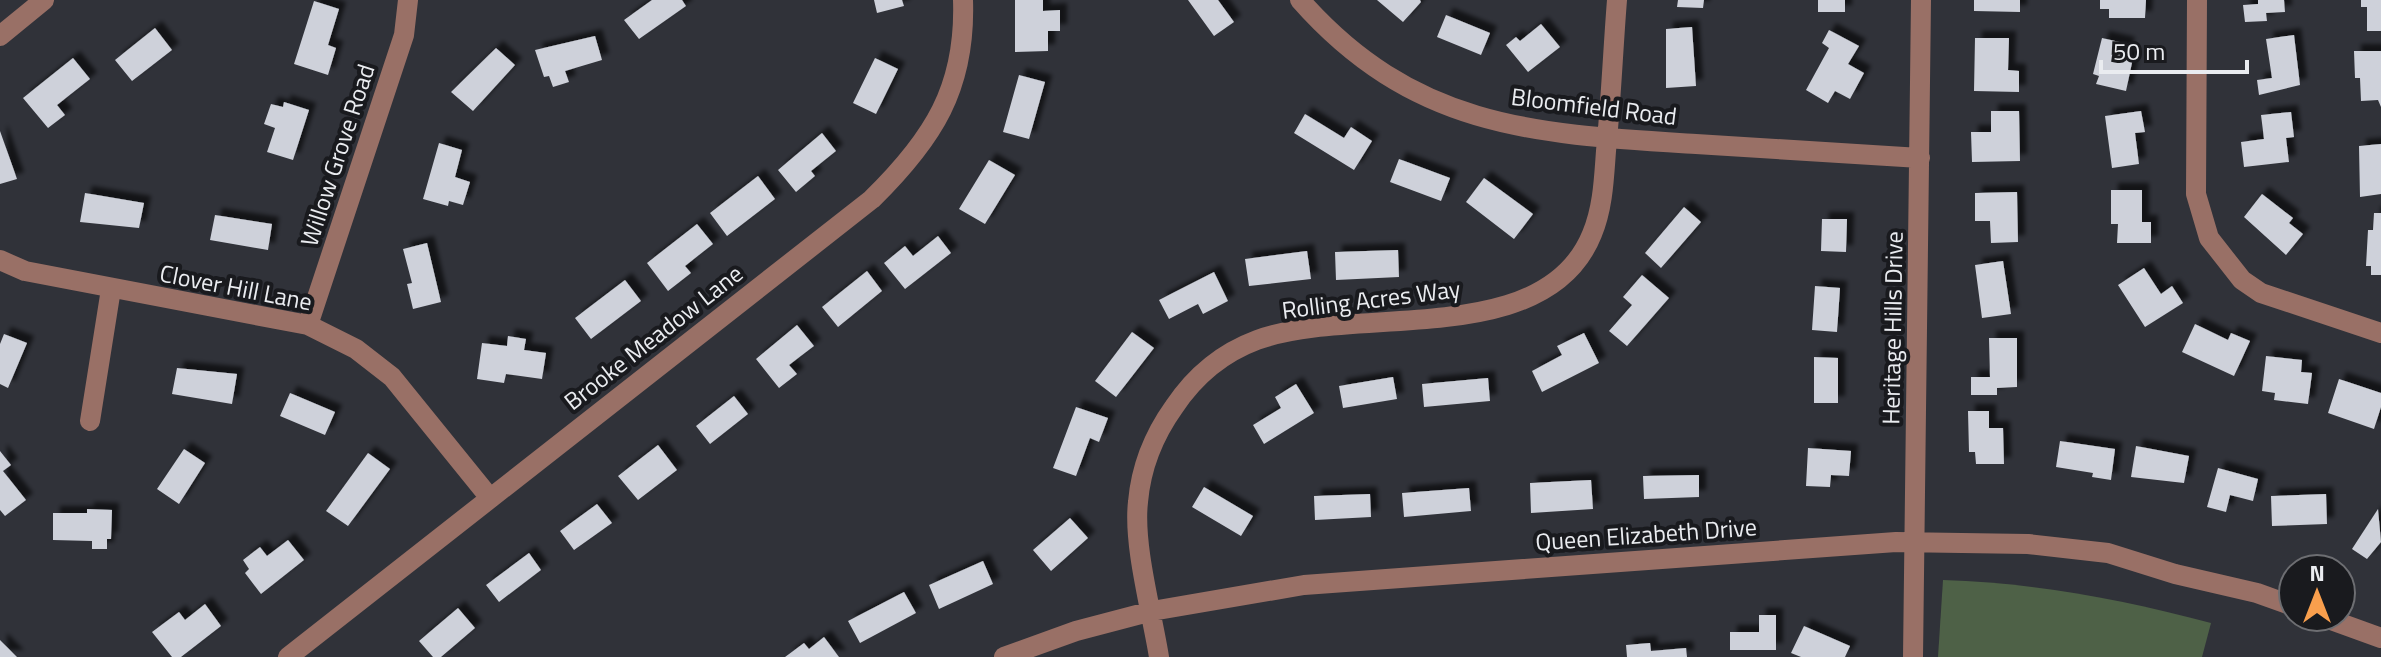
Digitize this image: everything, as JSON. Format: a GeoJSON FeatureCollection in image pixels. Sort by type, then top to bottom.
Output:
{"type":"FeatureCollection","features":[{"type":"Feature","properties":{"kind":"street"},"geometry":{"type":"LineString","coordinates":[[0,36],[44,0]]}},
{"type":"Feature","properties":{"kind":"street","name":"Willow Grove Road"},"geometry":{"type":"LineString","coordinates":[[308,325],[404,35],[408,0]]}},
{"type":"Feature","properties":{"kind":"street","name":"Brooke Meadow Lane"},"geometry":{"type":"LineString","coordinates":[[288,657],[872,199],[911,161],[937,125],[958,67],[964,34],[963,0]]}},
{"type":"Feature","properties":{"kind":"street","name":"Bloomfield Road"},"geometry":{"type":"LineString","coordinates":[[1300,0],[1355,55],[1379,73],[1430,100],[1480,117],[1536,131],[1607,138],[1920,158]]}},
{"type":"Feature","properties":{"kind":"street","name":"Rolling Acres Way"},"geometry":{"type":"LineString","coordinates":[[1159,657],[1138,524],[1138,501],[1147,457],[1159,428],[1186,389],[1214,362],[1257,340],[1303,329],[1496,311],[1529,300],[1565,273],[1592,236],[1602,200],[1617,0]]}},
{"type":"Feature","properties":{"kind":"street","name":"Heritage Hills Drive"},"geometry":{"type":"LineString","coordinates":[[1913,657],[1921,0]]}},
{"type":"Feature","properties":{"kind":"street"},"geometry":{"type":"LineString","coordinates":[[2197,0],[2196,194],[2209,238],[2242,280],[2261,293],[2381,333]]}},
{"type":"Feature","properties":{"kind":"street","name":"Clover Hill Lane"},"geometry":{"type":"LineString","coordinates":[[0,260],[25,271],[308,325],[356,349],[392,377],[490,498]]}},
{"type":"Feature","properties":{"kind":"street"},"geometry":{"type":"LineString","coordinates":[[90,421],[111,289]]}},
{"type":"Feature","properties":{"kind":"street","name":"Queen Elizabeth Drive"},"geometry":{"type":"LineString","coordinates":[[1004,657],[1076,631],[1152,611],[1304,585],[1916,541],[2028,544],[2108,553],[2277,600]]}},
{"type":"Feature","properties":{"kind":"street"},"geometry":{"type":"LineString","coordinates":[[2357,629],[2381,638]]}},
{"type":"Feature","properties":{"kind":"green space"},"geometry":{"type":"Polygon","coordinates":[[[1943,580],[2078,594],[2211,623],[2202,657],[1938,657],[1943,580]]]}},
{"type":"Feature","properties":{"kind":"building"},"geometry":{"type":"Polygon","coordinates":[[[652,0],[682,0],[686,6],[639,39],[624,20],[652,0]]]}},
{"type":"Feature","properties":{"kind":"building"},"geometry":{"type":"Polygon","coordinates":[[[874,0],[902,0],[904,6],[877,13],[874,0]]]}},
{"type":"Feature","properties":{"kind":"building"},"geometry":{"type":"Polygon","coordinates":[[[1015,0],[1043,0],[1043,11],[1060,10],[1060,31],[1048,31],[1048,51],[1015,52],[1015,0]]]}},
{"type":"Feature","properties":{"kind":"building"},"geometry":{"type":"Polygon","coordinates":[[[1188,0],[1218,0],[1234,22],[1214,36],[1188,0]]]}},
{"type":"Feature","properties":{"kind":"building"},"geometry":{"type":"Polygon","coordinates":[[[1377,0],[1420,0],[1421,2],[1403,22],[1377,0]]]}},
{"type":"Feature","properties":{"kind":"building"},"geometry":{"type":"Polygon","coordinates":[[[1678,0],[1704,0],[1703,8],[1677,7],[1678,0]]]}},
{"type":"Feature","properties":{"kind":"building"},"geometry":{"type":"Polygon","coordinates":[[[1818,0],[1845,0],[1845,12],[1818,12],[1818,0]]]}},
{"type":"Feature","properties":{"kind":"building"},"geometry":{"type":"Polygon","coordinates":[[[1974,0],[2020,0],[2020,12],[1974,11],[1974,0]]]}},
{"type":"Feature","properties":{"kind":"building"},"geometry":{"type":"Polygon","coordinates":[[[2100,0],[2146,0],[2145,18],[2109,18],[2109,9],[2100,9],[2100,0]]]}},
{"type":"Feature","properties":{"kind":"building"},"geometry":{"type":"Polygon","coordinates":[[[2258,0],[2284,0],[2285,12],[2266,13],[2267,21],[2245,22],[2243,5],[2258,4],[2258,0]]]}},
{"type":"Feature","properties":{"kind":"building"},"geometry":{"type":"Polygon","coordinates":[[[2361,0],[2381,0],[2381,31],[2367,31],[2367,7],[2361,7],[2361,0]]]}},
{"type":"Feature","properties":{"kind":"building"},"geometry":{"type":"Polygon","coordinates":[[[314,1],[339,9],[328,45],[336,48],[328,75],[294,64],[314,1]]]}},
{"type":"Feature","properties":{"kind":"building"},"geometry":{"type":"Polygon","coordinates":[[[1446,15],[1490,33],[1481,55],[1437,37],[1446,15]]]}},
{"type":"Feature","properties":{"kind":"building"},"geometry":{"type":"Polygon","coordinates":[[[1541,24],[1560,47],[1528,72],[1506,45],[1516,37],[1520,41],[1541,24]]]}},
{"type":"Feature","properties":{"kind":"building"},"geometry":{"type":"Polygon","coordinates":[[[1692,27],[1696,86],[1666,88],[1666,29],[1692,27]]]}},
{"type":"Feature","properties":{"kind":"building"},"geometry":{"type":"Polygon","coordinates":[[[155,28],[172,50],[132,81],[115,60],[155,28]]]}},
{"type":"Feature","properties":{"kind":"building"},"geometry":{"type":"Polygon","coordinates":[[[1829,30],[1859,46],[1848,64],[1864,73],[1850,99],[1835,91],[1828,103],[1806,90],[1829,48],[1822,43],[1829,30]]]}},
{"type":"Feature","properties":{"kind":"building"},"geometry":{"type":"Polygon","coordinates":[[[2294,35],[2300,85],[2259,95],[2257,80],[2272,78],[2266,39],[2294,35]]]}},
{"type":"Feature","properties":{"kind":"building"},"geometry":{"type":"Polygon","coordinates":[[[595,36],[602,60],[565,71],[569,82],[553,87],[549,76],[544,77],[535,50],[595,36]]]}},
{"type":"Feature","properties":{"kind":"building"},"geometry":{"type":"Polygon","coordinates":[[[1975,38],[2009,38],[2008,70],[2019,71],[2019,92],[1974,91],[1975,38]]]}},
{"type":"Feature","properties":{"kind":"building"},"geometry":{"type":"Polygon","coordinates":[[[2102,38],[2128,44],[2125,55],[2133,58],[2126,91],[2096,84],[2099,76],[2093,74],[2102,38]]]}},
{"type":"Feature","properties":{"kind":"building"},"geometry":{"type":"Polygon","coordinates":[[[496,48],[515,65],[473,111],[451,92],[496,48]]]}},
{"type":"Feature","properties":{"kind":"building"},"geometry":{"type":"Polygon","coordinates":[[[2354,51],[2381,51],[2381,107],[2378,100],[2361,101],[2360,78],[2355,78],[2354,51]]]}},
{"type":"Feature","properties":{"kind":"building"},"geometry":{"type":"Polygon","coordinates":[[[73,58],[90,79],[57,105],[65,115],[48,128],[23,98],[73,58]]]}},
{"type":"Feature","properties":{"kind":"building"},"geometry":{"type":"Polygon","coordinates":[[[875,58],[898,69],[876,114],[853,103],[875,58]]]}},
{"type":"Feature","properties":{"kind":"building"},"geometry":{"type":"Polygon","coordinates":[[[1019,75],[1045,82],[1029,139],[1003,132],[1019,75]]]}},
{"type":"Feature","properties":{"kind":"building"},"geometry":{"type":"Polygon","coordinates":[[[284,102],[309,110],[293,160],[267,152],[275,128],[264,124],[271,104],[283,107],[284,102]]]}},
{"type":"Feature","properties":{"kind":"building"},"geometry":{"type":"Polygon","coordinates":[[[1991,111],[2019,111],[2020,161],[1972,162],[1971,132],[1991,132],[1991,111]]]}},
{"type":"Feature","properties":{"kind":"building"},"geometry":{"type":"Polygon","coordinates":[[[2141,111],[2145,132],[2135,133],[2139,164],[2112,168],[2105,116],[2141,111]]]}},
{"type":"Feature","properties":{"kind":"building"},"geometry":{"type":"Polygon","coordinates":[[[2291,112],[2294,137],[2286,138],[2289,162],[2244,167],[2241,142],[2264,139],[2261,115],[2291,112]]]}},
{"type":"Feature","properties":{"kind":"building"},"geometry":{"type":"Polygon","coordinates":[[[1305,114],[1344,138],[1351,127],[1372,141],[1354,170],[1294,133],[1305,114]]]}},
{"type":"Feature","properties":{"kind":"building"},"geometry":{"type":"Polygon","coordinates":[[[0,131],[17,179],[0,184],[0,131]]]}},
{"type":"Feature","properties":{"kind":"building"},"geometry":{"type":"Polygon","coordinates":[[[822,133],[836,151],[811,171],[815,176],[796,192],[778,170],[822,133]]]}},
{"type":"Feature","properties":{"kind":"building"},"geometry":{"type":"Polygon","coordinates":[[[439,143],[462,150],[455,177],[470,182],[463,205],[449,201],[448,206],[423,199],[439,143]]]}},
{"type":"Feature","properties":{"kind":"building"},"geometry":{"type":"Polygon","coordinates":[[[2381,144],[2381,194],[2360,197],[2359,146],[2381,144]]]}},
{"type":"Feature","properties":{"kind":"building"},"geometry":{"type":"Polygon","coordinates":[[[1399,159],[1450,178],[1441,201],[1390,182],[1399,159]]]}},
{"type":"Feature","properties":{"kind":"building"},"geometry":{"type":"Polygon","coordinates":[[[989,160],[1015,175],[985,224],[959,209],[989,160]]]}},
{"type":"Feature","properties":{"kind":"building"},"geometry":{"type":"Polygon","coordinates":[[[758,176],[775,199],[727,236],[710,213],[758,176]]]}},
{"type":"Feature","properties":{"kind":"building"},"geometry":{"type":"Polygon","coordinates":[[[1484,178],[1533,214],[1514,239],[1466,202],[1484,178]]]}},
{"type":"Feature","properties":{"kind":"building"},"geometry":{"type":"Polygon","coordinates":[[[2111,190],[2142,190],[2142,222],[2151,222],[2151,243],[2117,243],[2118,224],[2111,224],[2111,190]]]}},
{"type":"Feature","properties":{"kind":"building"},"geometry":{"type":"Polygon","coordinates":[[[2017,192],[2018,242],[1991,243],[1990,221],[1975,221],[1975,193],[2017,192]]]}},
{"type":"Feature","properties":{"kind":"building"},"geometry":{"type":"Polygon","coordinates":[[[85,193],[144,203],[139,228],[80,222],[85,193]]]}},
{"type":"Feature","properties":{"kind":"building"},"geometry":{"type":"Polygon","coordinates":[[[2262,194],[2293,218],[2289,223],[2303,234],[2286,255],[2244,217],[2262,194]]]}},
{"type":"Feature","properties":{"kind":"building"},"geometry":{"type":"Polygon","coordinates":[[[1684,207],[1701,222],[1661,268],[1645,253],[1684,207]]]}},
{"type":"Feature","properties":{"kind":"building"},"geometry":{"type":"Polygon","coordinates":[[[2374,213],[2381,213],[2381,275],[2371,275],[2371,266],[2366,266],[2368,230],[2373,230],[2374,213]]]}},
{"type":"Feature","properties":{"kind":"building"},"geometry":{"type":"Polygon","coordinates":[[[215,215],[272,224],[268,250],[210,240],[215,215]]]}},
{"type":"Feature","properties":{"kind":"building"},"geometry":{"type":"Polygon","coordinates":[[[1822,219],[1847,219],[1846,252],[1821,251],[1822,219]]]}},
{"type":"Feature","properties":{"kind":"building"},"geometry":{"type":"Polygon","coordinates":[[[697,224],[713,244],[685,266],[691,273],[668,291],[647,263],[697,224]]]}},
{"type":"Feature","properties":{"kind":"building"},"geometry":{"type":"Polygon","coordinates":[[[938,236],[951,253],[905,289],[884,263],[905,246],[913,256],[938,236]]]}},
{"type":"Feature","properties":{"kind":"building"},"geometry":{"type":"Polygon","coordinates":[[[427,243],[441,302],[413,309],[407,284],[412,283],[403,249],[427,243]]]}},
{"type":"Feature","properties":{"kind":"building"},"geometry":{"type":"Polygon","coordinates":[[[1398,250],[1399,277],[1336,280],[1335,252],[1398,250]]]}},
{"type":"Feature","properties":{"kind":"building"},"geometry":{"type":"Polygon","coordinates":[[[1307,251],[1311,279],[1249,286],[1245,259],[1307,251]]]}},
{"type":"Feature","properties":{"kind":"building"},"geometry":{"type":"Polygon","coordinates":[[[2003,261],[2011,314],[1982,318],[1975,265],[2003,261]]]}},
{"type":"Feature","properties":{"kind":"building"},"geometry":{"type":"Polygon","coordinates":[[[2144,268],[2161,294],[2172,286],[2183,303],[2145,327],[2118,285],[2144,268]]]}},
{"type":"Feature","properties":{"kind":"building"},"geometry":{"type":"Polygon","coordinates":[[[867,271],[882,291],[838,327],[822,307],[867,271]]]}},
{"type":"Feature","properties":{"kind":"building"},"geometry":{"type":"Polygon","coordinates":[[[1214,272],[1228,301],[1203,314],[1198,304],[1169,319],[1159,300],[1214,272]]]}},
{"type":"Feature","properties":{"kind":"building"},"geometry":{"type":"Polygon","coordinates":[[[1642,275],[1669,298],[1627,346],[1609,331],[1632,305],[1623,297],[1642,275]]]}},
{"type":"Feature","properties":{"kind":"building"},"geometry":{"type":"Polygon","coordinates":[[[625,280],[641,301],[591,339],[575,318],[625,280]]]}},
{"type":"Feature","properties":{"kind":"building"},"geometry":{"type":"Polygon","coordinates":[[[1815,286],[1840,288],[1837,332],[1812,330],[1815,286]]]}},
{"type":"Feature","properties":{"kind":"building"},"geometry":{"type":"Polygon","coordinates":[[[2195,324],[2228,340],[2231,333],[2250,341],[2234,376],[2182,352],[2195,324]]]}},
{"type":"Feature","properties":{"kind":"building"},"geometry":{"type":"Polygon","coordinates":[[[797,325],[814,346],[789,365],[797,374],[779,388],[756,359],[797,325]]]}},
{"type":"Feature","properties":{"kind":"building"},"geometry":{"type":"Polygon","coordinates":[[[1132,332],[1154,348],[1116,397],[1095,381],[1132,332]]]}},
{"type":"Feature","properties":{"kind":"building"},"geometry":{"type":"Polygon","coordinates":[[[1584,333],[1599,363],[1542,392],[1532,371],[1562,355],[1557,346],[1584,333]]]}},
{"type":"Feature","properties":{"kind":"building"},"geometry":{"type":"Polygon","coordinates":[[[4,334],[27,343],[8,388],[0,384],[0,344],[4,334]]]}},
{"type":"Feature","properties":{"kind":"building"},"geometry":{"type":"Polygon","coordinates":[[[508,336],[526,339],[524,350],[546,353],[542,379],[506,374],[504,383],[477,379],[482,343],[507,346],[508,336]]]}},
{"type":"Feature","properties":{"kind":"building"},"geometry":{"type":"Polygon","coordinates":[[[1989,338],[2017,338],[2017,387],[1997,388],[1997,395],[1971,395],[1971,377],[1990,377],[1989,338]]]}},
{"type":"Feature","properties":{"kind":"building"},"geometry":{"type":"Polygon","coordinates":[[[2266,356],[2302,360],[2301,372],[2312,373],[2308,404],[2274,400],[2275,393],[2262,391],[2266,356]]]}},
{"type":"Feature","properties":{"kind":"building"},"geometry":{"type":"Polygon","coordinates":[[[1814,357],[1838,358],[1838,403],[1814,403],[1814,357]]]}},
{"type":"Feature","properties":{"kind":"building"},"geometry":{"type":"Polygon","coordinates":[[[177,368],[237,374],[232,404],[172,394],[177,368]]]}},
{"type":"Feature","properties":{"kind":"building"},"geometry":{"type":"Polygon","coordinates":[[[1393,377],[1397,399],[1343,408],[1339,386],[1393,377]]]}},
{"type":"Feature","properties":{"kind":"building"},"geometry":{"type":"Polygon","coordinates":[[[1488,378],[1490,401],[1424,407],[1422,384],[1488,378]]]}},
{"type":"Feature","properties":{"kind":"building"},"geometry":{"type":"Polygon","coordinates":[[[2339,379],[2381,393],[2381,407],[2374,429],[2328,413],[2339,379]]]}},
{"type":"Feature","properties":{"kind":"building"},"geometry":{"type":"Polygon","coordinates":[[[1296,384],[1314,413],[1264,444],[1253,425],[1281,408],[1275,397],[1296,384]]]}},
{"type":"Feature","properties":{"kind":"building"},"geometry":{"type":"Polygon","coordinates":[[[290,393],[335,412],[325,435],[280,416],[290,393]]]}},
{"type":"Feature","properties":{"kind":"building"},"geometry":{"type":"Polygon","coordinates":[[[734,396],[748,414],[710,444],[696,426],[734,396]]]}},
{"type":"Feature","properties":{"kind":"building"},"geometry":{"type":"Polygon","coordinates":[[[1076,407],[1108,418],[1099,442],[1090,438],[1076,476],[1053,468],[1076,407]]]}},
{"type":"Feature","properties":{"kind":"building"},"geometry":{"type":"Polygon","coordinates":[[[1968,411],[1989,411],[1989,428],[2003,428],[2004,464],[1976,464],[1975,452],[1969,452],[1968,411]]]}},
{"type":"Feature","properties":{"kind":"building"},"geometry":{"type":"Polygon","coordinates":[[[2060,441],[2115,449],[2111,480],[2092,477],[2093,473],[2056,467],[2060,441]]]}},
{"type":"Feature","properties":{"kind":"building"},"geometry":{"type":"Polygon","coordinates":[[[658,445],[677,470],[638,500],[618,476],[658,445]]]}},
{"type":"Feature","properties":{"kind":"building"},"geometry":{"type":"Polygon","coordinates":[[[2136,446],[2189,456],[2184,483],[2131,477],[2136,446]]]}},
{"type":"Feature","properties":{"kind":"building"},"geometry":{"type":"Polygon","coordinates":[[[1808,448],[1851,451],[1849,476],[1831,475],[1830,487],[1806,486],[1808,448]]]}},
{"type":"Feature","properties":{"kind":"building"},"geometry":{"type":"Polygon","coordinates":[[[184,449],[205,463],[179,504],[157,489],[184,449]]]}},
{"type":"Feature","properties":{"kind":"building"},"geometry":{"type":"Polygon","coordinates":[[[0,451],[11,465],[3,471],[26,500],[5,516],[0,510],[0,451]]]}},
{"type":"Feature","properties":{"kind":"building"},"geometry":{"type":"Polygon","coordinates":[[[368,453],[390,469],[348,526],[326,511],[368,453]]]}},
{"type":"Feature","properties":{"kind":"building"},"geometry":{"type":"Polygon","coordinates":[[[2218,468],[2258,479],[2253,501],[2230,495],[2226,512],[2207,507],[2218,468]]]}},
{"type":"Feature","properties":{"kind":"building"},"geometry":{"type":"Polygon","coordinates":[[[1699,475],[1699,497],[1644,499],[1643,476],[1699,475]]]}},
{"type":"Feature","properties":{"kind":"building"},"geometry":{"type":"Polygon","coordinates":[[[1591,480],[1593,509],[1531,513],[1530,483],[1591,480]]]}},
{"type":"Feature","properties":{"kind":"building"},"geometry":{"type":"Polygon","coordinates":[[[1204,487],[1253,516],[1241,536],[1192,507],[1204,487]]]}},
{"type":"Feature","properties":{"kind":"building"},"geometry":{"type":"Polygon","coordinates":[[[1469,488],[1471,511],[1404,517],[1402,493],[1469,488]]]}},
{"type":"Feature","properties":{"kind":"building"},"geometry":{"type":"Polygon","coordinates":[[[1370,494],[1371,517],[1315,520],[1314,496],[1370,494]]]}},
{"type":"Feature","properties":{"kind":"building"},"geometry":{"type":"Polygon","coordinates":[[[2326,494],[2327,524],[2272,526],[2271,496],[2326,494]]]}},
{"type":"Feature","properties":{"kind":"building"},"geometry":{"type":"Polygon","coordinates":[[[597,504],[612,523],[574,550],[560,531],[597,504]]]}},
{"type":"Feature","properties":{"kind":"building"},"geometry":{"type":"Polygon","coordinates":[[[87,509],[112,510],[111,539],[107,539],[107,549],[92,549],[92,541],[53,540],[53,513],[87,513],[87,509]]]}},
{"type":"Feature","properties":{"kind":"building"},"geometry":{"type":"Polygon","coordinates":[[[2378,509],[2381,542],[2367,559],[2352,549],[2378,509]]]}},
{"type":"Feature","properties":{"kind":"building"},"geometry":{"type":"Polygon","coordinates":[[[1070,518],[1088,538],[1051,571],[1033,550],[1070,518]]]}},
{"type":"Feature","properties":{"kind":"building"},"geometry":{"type":"Polygon","coordinates":[[[288,540],[304,560],[261,594],[245,573],[249,569],[243,560],[260,547],[267,556],[288,540]]]}},
{"type":"Feature","properties":{"kind":"building"},"geometry":{"type":"Polygon","coordinates":[[[529,553],[541,570],[499,602],[486,585],[529,553]]]}},
{"type":"Feature","properties":{"kind":"building"},"geometry":{"type":"Polygon","coordinates":[[[983,561],[993,584],[939,609],[929,585],[983,561]]]}},
{"type":"Feature","properties":{"kind":"building"},"geometry":{"type":"Polygon","coordinates":[[[904,592],[916,613],[860,643],[848,621],[904,592]]]}},
{"type":"Feature","properties":{"kind":"building"},"geometry":{"type":"Polygon","coordinates":[[[205,604],[221,626],[181,657],[172,657],[152,632],[179,612],[185,620],[205,604]]]}},
{"type":"Feature","properties":{"kind":"building"},"geometry":{"type":"Polygon","coordinates":[[[458,608],[475,628],[441,657],[433,657],[419,641],[458,608]]]}},
{"type":"Feature","properties":{"kind":"building"},"geometry":{"type":"Polygon","coordinates":[[[1759,615],[1776,615],[1776,650],[1730,650],[1730,632],[1759,632],[1759,615]]]}},
{"type":"Feature","properties":{"kind":"building"},"geometry":{"type":"Polygon","coordinates":[[[1804,626],[1850,646],[1845,657],[1801,657],[1791,653],[1804,626]]]}},
{"type":"Feature","properties":{"kind":"building"},"geometry":{"type":"Polygon","coordinates":[[[824,637],[839,657],[785,657],[804,643],[809,649],[824,637]]]}},
{"type":"Feature","properties":{"kind":"building"},"geometry":{"type":"Polygon","coordinates":[[[0,640],[17,657],[0,657],[0,640]]]}},
{"type":"Feature","properties":{"kind":"building"},"geometry":{"type":"Polygon","coordinates":[[[1650,643],[1651,651],[1686,648],[1687,657],[1627,657],[1626,645],[1650,643]]]}}]}
